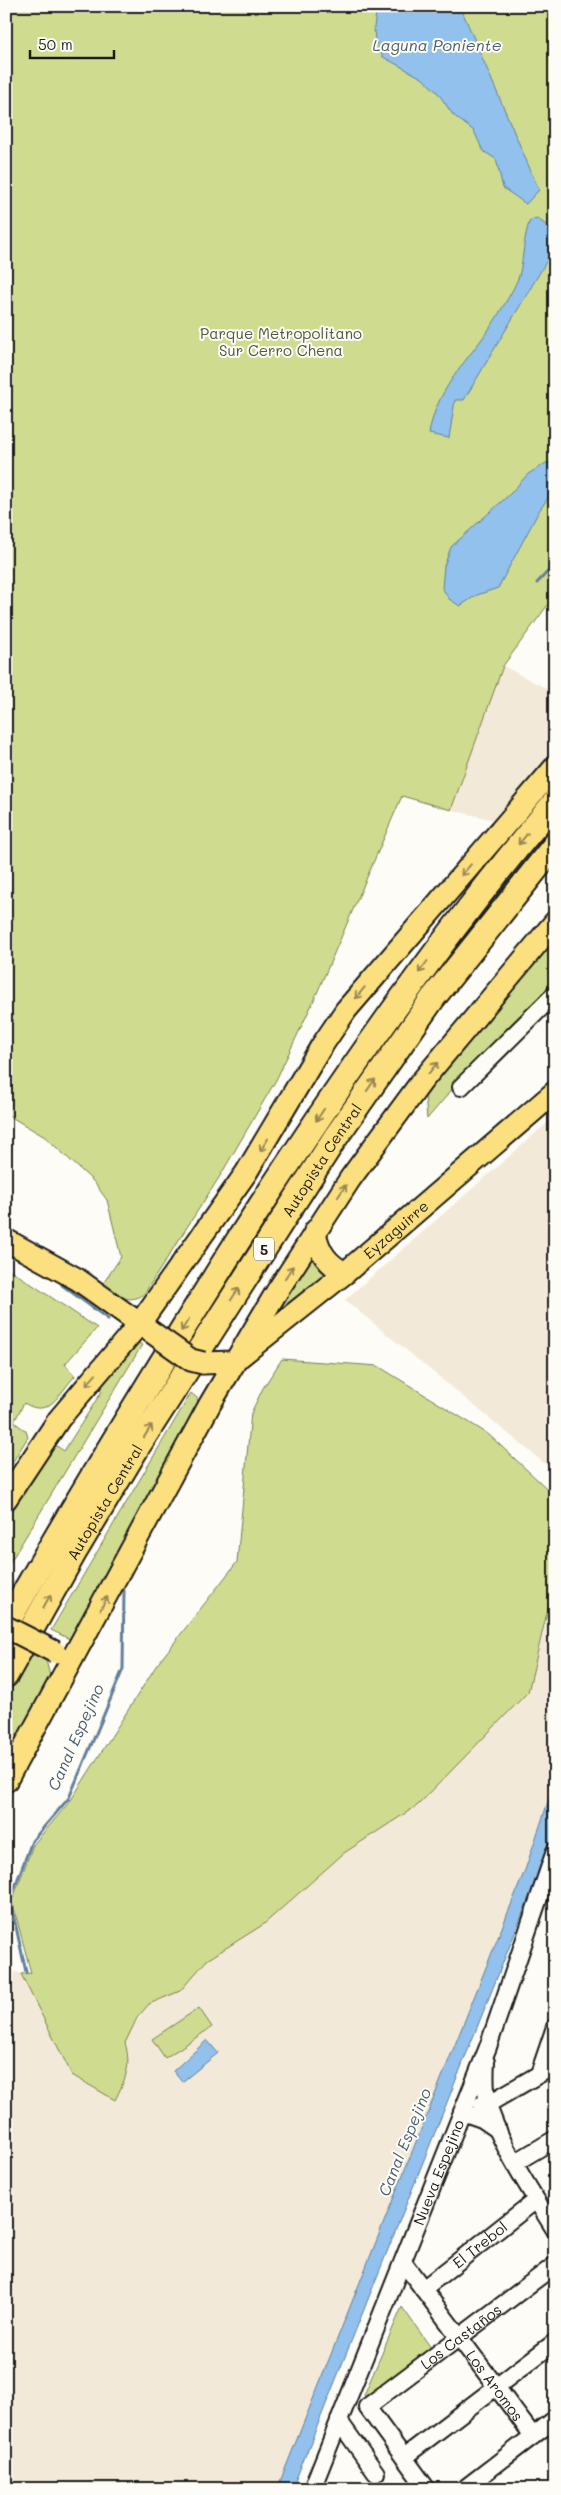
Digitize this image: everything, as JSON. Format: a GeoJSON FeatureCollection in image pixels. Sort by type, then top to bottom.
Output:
{"type":"FeatureCollection","features":[{"type":"Feature","properties":{"kind":"highway","name":"Autopista Central"},"geometry":{"type":"LineString","coordinates":[[6,1626],[121,1426],[296,1151],[362,1053],[446,937],[555,802]]}},
{"type":"Feature","properties":{"kind":"highway","name":"Autopista Central"},"geometry":{"type":"LineString","coordinates":[[6,1675],[75,1551],[134,1454],[334,1138],[433,998],[555,845]]}},
{"type":"Feature","properties":{"kind":"main road"},"geometry":{"type":"LineString","coordinates":[[6,1499],[59,1419],[123,1344],[145,1327],[246,1173],[321,1047],[346,1010],[555,767]]}},
{"type":"Feature","properties":{"kind":"main road"},"geometry":{"type":"LineString","coordinates":[[6,1781],[64,1656],[234,1362],[315,1231],[363,1161],[422,1081],[555,922]]}},
{"type":"Feature","properties":{"kind":"main road","name":"Eyzaguirre"},"geometry":{"type":"LineString","coordinates":[[234,1362],[295,1314],[555,1092]]}},
{"type":"Feature","properties":{"kind":"main road"},"geometry":{"type":"LineString","coordinates":[[315,1231],[323,1256],[333,1266],[344,1272]]}},
{"type":"Feature","properties":{"kind":"main road"},"geometry":{"type":"LineString","coordinates":[[6,1240],[64,1271],[117,1306],[197,1364],[206,1385],[210,1404]]}},
{"type":"Feature","properties":{"kind":"main road"},"geometry":{"type":"LineString","coordinates":[[117,1306],[124,1325],[123,1344]]}},
{"type":"Feature","properties":{"kind":"main road"},"geometry":{"type":"LineString","coordinates":[[190,1441],[242,1373],[295,1314]]}},
{"type":"Feature","properties":{"kind":"main road"},"geometry":{"type":"LineString","coordinates":[[197,1364],[234,1362]]}},
{"type":"Feature","properties":{"kind":"main road"},"geometry":{"type":"LineString","coordinates":[[6,1626],[64,1656]]}},
{"type":"Feature","properties":{"kind":"street"},"geometry":{"type":"LineString","coordinates":[[461,1087],[555,994]]}},
{"type":"Feature","properties":{"kind":"street","name":"Nueva Espejino"},"geometry":{"type":"LineString","coordinates":[[312,2489],[488,2046],[555,1851]]}},
{"type":"Feature","properties":{"kind":"street"},"geometry":{"type":"LineString","coordinates":[[539,2074],[555,2027]]}},
{"type":"Feature","properties":{"kind":"street"},"geometry":{"type":"LineString","coordinates":[[488,2046],[485,2078],[488,2104],[500,2132],[536,2200],[555,2230]]}},
{"type":"Feature","properties":{"kind":"street"},"geometry":{"type":"LineString","coordinates":[[500,2132],[463,2107],[472,2102],[484,2106],[555,2065]]}},
{"type":"Feature","properties":{"kind":"street"},"geometry":{"type":"LineString","coordinates":[[516,2162],[555,2140]]}},
{"type":"Feature","properties":{"kind":"street","name":"El Trebol"},"geometry":{"type":"LineString","coordinates":[[423,2289],[536,2200]]}},
{"type":"Feature","properties":{"kind":"street","name":"Los Aromos"},"geometry":{"type":"LineString","coordinates":[[403,2262],[533,2436]]}},
{"type":"Feature","properties":{"kind":"street","name":"Los Castaños"},"geometry":{"type":"LineString","coordinates":[[404,2457],[367,2407],[555,2265]]}},
{"type":"Feature","properties":{"kind":"street"},"geometry":{"type":"LineString","coordinates":[[427,2489],[404,2457],[555,2342]]}},
{"type":"Feature","properties":{"kind":"street"},"geometry":{"type":"LineString","coordinates":[[464,2489],[555,2419]]}},
{"type":"Feature","properties":{"kind":"street"},"geometry":{"type":"LineString","coordinates":[[339,2421],[376,2473]]}},
{"type":"Feature","properties":{"kind":"shaded area"},"geometry":{"type":"Polygon","coordinates":[[[503,666],[555,693],[555,748],[495,820],[451,810],[503,666]]]}},
{"type":"Feature","properties":{"kind":"shaded area"},"geometry":{"type":"Polygon","coordinates":[[[555,1116],[555,1472],[345,1300],[555,1116]]]}},
{"type":"Feature","properties":{"kind":"shaded area"},"geometry":{"type":"Polygon","coordinates":[[[555,1586],[555,1781],[525,1870],[277,2489],[6,2489],[6,1968],[21,1974],[72,2075],[129,2056],[125,2044],[129,2032],[149,2004],[180,1991],[207,1960],[264,1924],[344,1853],[418,1805],[528,1692],[555,1586]]]}},
{"type":"Feature","properties":{"kind":"green space","name":"Parque Metropolitano Sur Cerro Chena"},"geometry":{"type":"Polygon","coordinates":[[[6,6],[555,6],[555,595],[503,666],[451,810],[402,796],[314,1000],[276,1080],[220,1176],[144,1294],[132,1299],[122,1297],[102,1285],[121,1257],[107,1200],[93,1181],[45,1137],[6,1114],[6,6]]]}},
{"type":"Feature","properties":{"kind":"green space"},"geometry":{"type":"Polygon","coordinates":[[[555,939],[555,986],[461,1079],[427,1119],[425,1094],[555,939]]]}},
{"type":"Feature","properties":{"kind":"green space"},"geometry":{"type":"Polygon","coordinates":[[[315,1253],[329,1270],[266,1329],[315,1253]]]}},
{"type":"Feature","properties":{"kind":"green space"},"geometry":{"type":"Polygon","coordinates":[[[6,1267],[97,1328],[65,1364],[75,1376],[58,1397],[47,1406],[41,1408],[24,1403],[14,1422],[26,1431],[28,1437],[6,1473],[6,1267]]]}},
{"type":"Feature","properties":{"kind":"green space"},"geometry":{"type":"Polygon","coordinates":[[[137,1342],[142,1345],[6,1569],[6,1505],[48,1440],[64,1451],[102,1391],[92,1383],[137,1342]]]}},
{"type":"Feature","properties":{"kind":"green space"},"geometry":{"type":"Polygon","coordinates":[[[282,1359],[378,1366],[488,1434],[555,1496],[555,1579],[528,1692],[418,1805],[344,1853],[264,1924],[207,1960],[180,1991],[149,2004],[137,2018],[125,2043],[128,2066],[122,2086],[115,2100],[72,2075],[21,1974],[31,1973],[12,1901],[33,1845],[71,1800],[156,1666],[237,1562],[251,1413],[263,1388],[282,1359]]]}},
{"type":"Feature","properties":{"kind":"green space"},"geometry":{"type":"Polygon","coordinates":[[[191,1393],[197,1398],[200,1411],[78,1643],[51,1630],[191,1393]]]}},
{"type":"Feature","properties":{"kind":"green space"},"geometry":{"type":"Polygon","coordinates":[[[25,1649],[46,1660],[50,1676],[6,1757],[6,1683],[25,1649]]]}},
{"type":"Feature","properties":{"kind":"green space"},"geometry":{"type":"Polygon","coordinates":[[[199,2008],[212,2027],[165,2058],[152,2039],[199,2008]]]}},
{"type":"Feature","properties":{"kind":"green space"},"geometry":{"type":"Polygon","coordinates":[[[402,2307],[434,2352],[367,2399],[364,2395],[402,2307]]]}},
{"type":"Feature","properties":{"kind":"water","name":"Laguna Poniente"},"geometry":{"type":"Polygon","coordinates":[[[377,6],[460,6],[539,190],[526,204],[503,188],[496,159],[483,151],[474,131],[453,115],[438,93],[422,78],[383,57],[375,40],[374,27],[377,6]]]}},
{"type":"Feature","properties":{"kind":"water"},"geometry":{"type":"Polygon","coordinates":[[[537,218],[555,232],[555,247],[464,400],[455,400],[449,438],[429,434],[433,416],[440,399],[459,369],[492,325],[515,285],[521,269],[530,220],[537,218]]]}},
{"type":"Feature","properties":{"kind":"water"},"geometry":{"type":"Polygon","coordinates":[[[555,462],[555,488],[539,511],[498,588],[477,595],[460,606],[449,599],[442,588],[444,566],[451,547],[510,494],[528,474],[546,463],[555,462]]]}},
{"type":"Feature","properties":{"kind":"water"},"geometry":{"type":"Polygon","coordinates":[[[555,1781],[555,1833],[292,2489],[277,2489],[525,1870],[555,1781]]]}},
{"type":"Feature","properties":{"kind":"water"},"geometry":{"type":"Polygon","coordinates":[[[207,2040],[218,2053],[182,2082],[173,2071],[207,2040]]]}},
{"type":"Feature","properties":{"kind":"waterway"},"geometry":{"type":"LineString","coordinates":[[537,583],[555,564]]}},
{"type":"Feature","properties":{"kind":"waterway"},"geometry":{"type":"LineString","coordinates":[[62,1285],[108,1319]]}},
{"type":"Feature","properties":{"kind":"waterway","name":"Canal Espejino"},"geometry":{"type":"LineString","coordinates":[[26,1972],[10,1900],[32,1841],[69,1798],[123,1669],[124,1590]]}}]}
